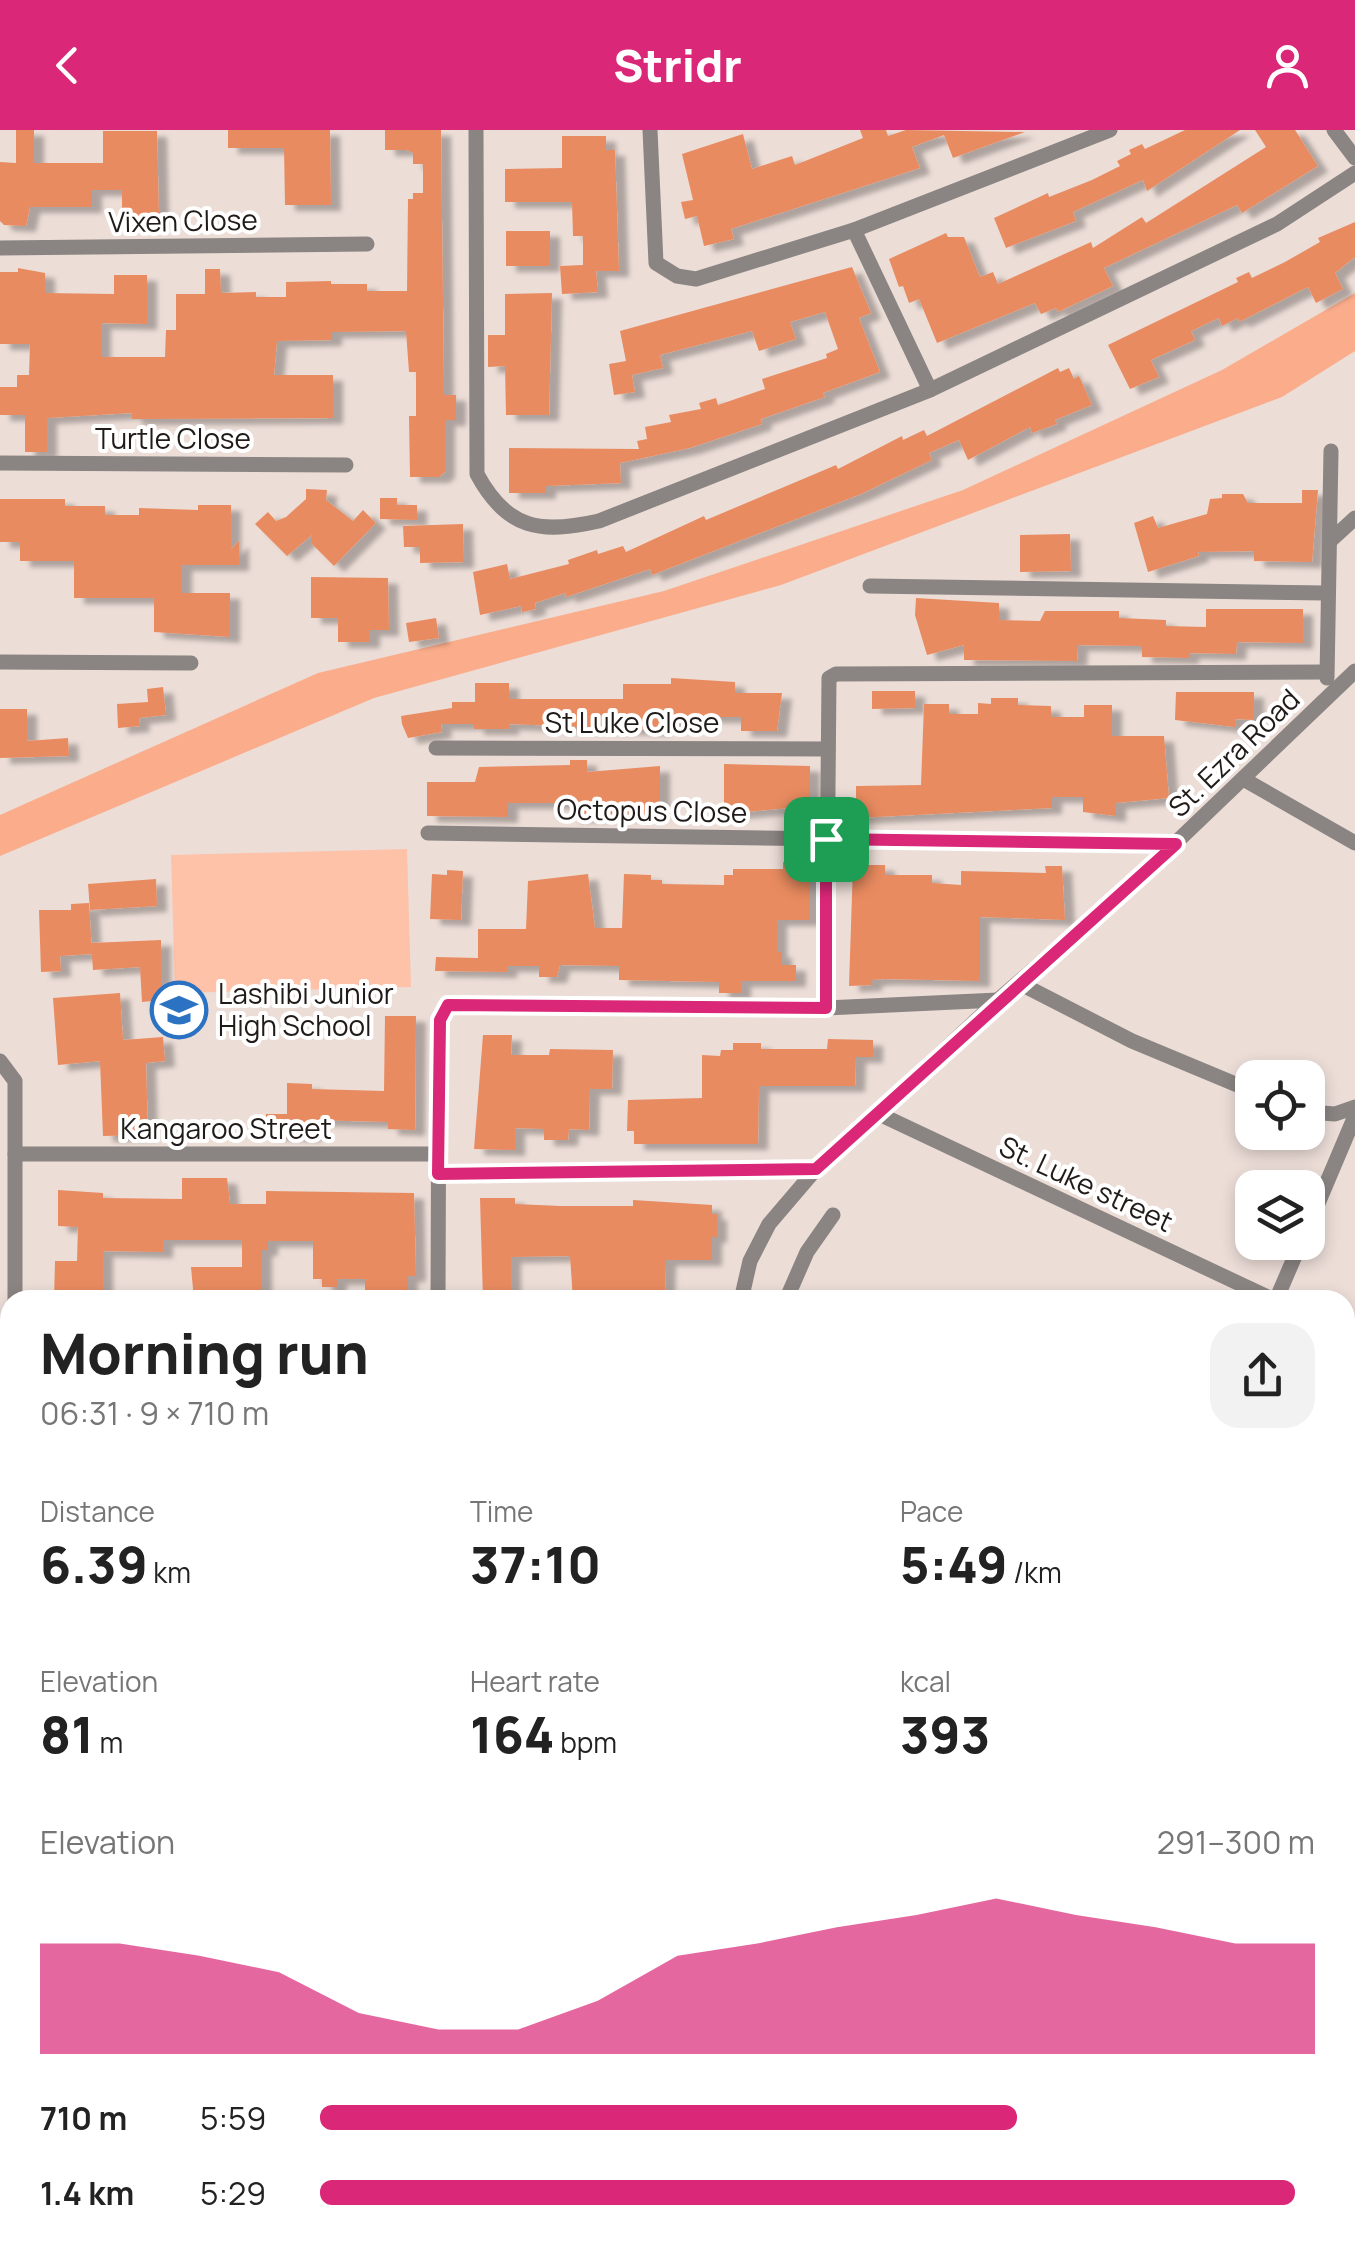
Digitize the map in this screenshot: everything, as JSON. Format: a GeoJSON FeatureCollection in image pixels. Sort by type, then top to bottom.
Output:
{"type":"FeatureCollection","features":[{"type":"Feature","properties":{"kind":"street"},"geometry":{"type":"LineString","coordinates":[[476,130],[477,474],[492,502],[517,520],[556,530],[599,520],[930,390],[1277,224],[1355,173]]}},
{"type":"Feature","properties":{"kind":"street"},"geometry":{"type":"LineString","coordinates":[[650,130],[653,252],[663,270],[696,279],[854,230],[1110,130]]}},
{"type":"Feature","properties":{"kind":"street"},"geometry":{"type":"LineString","coordinates":[[1334,130],[1355,158]]}},
{"type":"Feature","properties":{"kind":"street"},"geometry":{"type":"LineString","coordinates":[[854,230],[930,390]]}},
{"type":"Feature","properties":{"kind":"street","name":"Vixen Close"},"geometry":{"type":"LineString","coordinates":[[0,248],[368,244]]}},
{"type":"Feature","properties":{"kind":"street"},"geometry":{"type":"LineString","coordinates":[[1328,697],[1326,593],[1331,451]]}},
{"type":"Feature","properties":{"kind":"street","name":"Turtle Close"},"geometry":{"type":"LineString","coordinates":[[0,464],[346,465]]}},
{"type":"Feature","properties":{"kind":"street"},"geometry":{"type":"LineString","coordinates":[[1330,541],[1355,518]]}},
{"type":"Feature","properties":{"kind":"street"},"geometry":{"type":"LineString","coordinates":[[870,586],[1326,593]]}},
{"type":"Feature","properties":{"kind":"street"},"geometry":{"type":"LineString","coordinates":[[0,662],[190,663]]}},
{"type":"Feature","properties":{"kind":"street","name":"St. Ezra Road"},"geometry":{"type":"LineString","coordinates":[[743,1290],[750,1261],[769,1224],[816,1169],[998,1000],[1021,984],[1176,844],[1355,671]]}},
{"type":"Feature","properties":{"kind":"street"},"geometry":{"type":"LineString","coordinates":[[826,1008],[826,686],[836,674],[1326,672]]}},
{"type":"Feature","properties":{"kind":"street","name":"St Luke Close"},"geometry":{"type":"LineString","coordinates":[[436,748],[828,749]]}},
{"type":"Feature","properties":{"kind":"street"},"geometry":{"type":"LineString","coordinates":[[1245,780],[1355,843]]}},
{"type":"Feature","properties":{"kind":"street","name":"Octopus Close"},"geometry":{"type":"LineString","coordinates":[[428,833],[1176,844]]}},
{"type":"Feature","properties":{"kind":"street"},"geometry":{"type":"LineString","coordinates":[[1021,984],[1132,1041],[1235,1084]]}},
{"type":"Feature","properties":{"kind":"street"},"geometry":{"type":"LineString","coordinates":[[438,1290],[440,1020],[448,1005],[826,1008],[998,1000]]}},
{"type":"Feature","properties":{"kind":"street"},"geometry":{"type":"LineString","coordinates":[[0,1061],[15,1081],[10,1290]]}},
{"type":"Feature","properties":{"kind":"street"},"geometry":{"type":"LineString","coordinates":[[1325,1113],[1355,1107]]}},
{"type":"Feature","properties":{"kind":"street","name":"St. Luke street"},"geometry":{"type":"LineString","coordinates":[[877,1113],[1254,1290]]}},
{"type":"Feature","properties":{"kind":"street"},"geometry":{"type":"LineString","coordinates":[[1325,1186],[1355,1116]]}},
{"type":"Feature","properties":{"kind":"street","name":"Kangaroo Street"},"geometry":{"type":"LineString","coordinates":[[15,1154],[438,1154]]}},
{"type":"Feature","properties":{"kind":"street"},"geometry":{"type":"LineString","coordinates":[[438,1174],[816,1169]]}},
{"type":"Feature","properties":{"kind":"street"},"geometry":{"type":"LineString","coordinates":[[790,1290],[807,1252],[833,1216]]}},
{"type":"Feature","properties":{"kind":"street"},"geometry":{"type":"LineString","coordinates":[[1279,1290],[1293,1260]]}},
{"type":"Feature","properties":{"kind":"shaded area"},"geometry":{"type":"Polygon","coordinates":[[[1355,293],[1355,351],[1282,397],[781,585],[374,698],[0,856],[0,815],[318,673],[664,591],[963,490],[1222,370],[1355,293]]]}},
{"type":"Feature","properties":{"kind":"shaded area"},"geometry":{"type":"Polygon","coordinates":[[[407,849],[411,987],[175,993],[171,855],[407,849]]]}},
{"type":"Feature","properties":{"kind":"building"},"geometry":{"type":"Polygon","coordinates":[[[16,130],[34,130],[34,163],[103,163],[103,131],[157,131],[159,218],[130,218],[130,212],[122,212],[122,190],[92,190],[92,207],[30,207],[26,226],[4,225],[0,221],[0,162],[16,163],[16,130]]]}},
{"type":"Feature","properties":{"kind":"building"},"geometry":{"type":"Polygon","coordinates":[[[228,130],[330,130],[331,205],[285,205],[284,148],[228,148],[228,130]]]}},
{"type":"Feature","properties":{"kind":"building"},"geometry":{"type":"Polygon","coordinates":[[[385,130],[441,130],[444,395],[456,395],[456,420],[445,420],[445,472],[439,477],[410,477],[409,416],[416,416],[416,372],[409,372],[406,331],[332,332],[332,340],[277,341],[274,375],[333,375],[333,418],[132,419],[132,413],[47,418],[47,452],[25,452],[25,415],[0,415],[0,387],[17,387],[17,375],[29,375],[30,344],[0,344],[0,272],[18,272],[18,268],[45,273],[45,293],[114,294],[114,275],[147,275],[147,324],[101,323],[101,357],[165,357],[166,330],[176,330],[176,294],[205,294],[205,269],[220,269],[221,293],[256,292],[256,297],[286,297],[286,282],[331,281],[367,284],[367,291],[407,291],[408,199],[413,199],[413,193],[423,193],[423,164],[413,164],[413,153],[407,150],[385,150],[385,130]]]}},
{"type":"Feature","properties":{"kind":"building"},"geometry":{"type":"Polygon","coordinates":[[[860,130],[886,130],[888,136],[906,130],[1025,132],[953,158],[944,135],[912,147],[920,168],[731,229],[734,239],[704,246],[697,216],[685,219],[681,202],[693,200],[682,154],[743,134],[752,169],[792,156],[795,165],[863,138],[860,130]]]}},
{"type":"Feature","properties":{"kind":"building"},"geometry":{"type":"Polygon","coordinates":[[[1185,130],[1240,130],[1147,191],[1143,180],[1073,212],[1076,221],[1006,248],[994,218],[1048,193],[1049,197],[1092,180],[1120,166],[1117,161],[1131,154],[1129,150],[1142,144],[1145,149],[1185,130]]]}},
{"type":"Feature","properties":{"kind":"building"},"geometry":{"type":"Polygon","coordinates":[[[1255,130],[1295,130],[1318,166],[1242,213],[1237,205],[1104,268],[1113,286],[1058,312],[1056,308],[1041,314],[1035,303],[937,343],[919,299],[909,303],[903,286],[899,287],[889,259],[946,233],[948,237],[964,237],[980,277],[993,272],[998,284],[1091,242],[1093,248],[1142,217],[1146,223],[1266,147],[1255,130]]]}},
{"type":"Feature","properties":{"kind":"building"},"geometry":{"type":"Polygon","coordinates":[[[562,136],[606,136],[606,150],[615,150],[619,271],[596,271],[598,292],[562,294],[560,266],[583,265],[583,236],[573,236],[572,202],[505,202],[505,169],[562,168],[562,136]]]}},
{"type":"Feature","properties":{"kind":"building"},"geometry":{"type":"Polygon","coordinates":[[[1355,222],[1355,257],[1335,273],[1343,289],[1316,303],[1308,287],[1239,322],[1238,318],[1222,326],[1219,318],[1191,331],[1195,340],[1151,360],[1159,377],[1130,389],[1108,345],[1238,282],[1236,278],[1249,272],[1252,278],[1285,262],[1320,242],[1318,238],[1355,222]]]}},
{"type":"Feature","properties":{"kind":"building"},"geometry":{"type":"Polygon","coordinates":[[[506,231],[550,231],[550,266],[506,266],[506,231]]]}},
{"type":"Feature","properties":{"kind":"building"},"geometry":{"type":"Polygon","coordinates":[[[852,267],[871,313],[859,318],[880,372],[823,393],[825,397],[761,419],[762,424],[690,448],[620,463],[621,483],[546,486],[546,493],[509,493],[509,448],[639,449],[637,441],[647,439],[645,427],[671,422],[669,415],[701,409],[699,403],[716,398],[718,405],[765,389],[762,379],[827,358],[826,354],[838,349],[825,312],[790,322],[796,339],[759,351],[752,331],[660,355],[663,368],[632,375],[635,392],[614,395],[609,364],[626,361],[620,331],[852,267]]]}},
{"type":"Feature","properties":{"kind":"building"},"geometry":{"type":"Polygon","coordinates":[[[552,293],[549,415],[506,415],[505,366],[488,367],[488,335],[505,335],[505,294],[552,293]]]}},
{"type":"Feature","properties":{"kind":"building"},"geometry":{"type":"Polygon","coordinates":[[[1058,368],[1060,372],[1069,368],[1074,379],[1079,376],[1092,405],[1055,420],[1057,424],[1032,433],[1030,427],[968,460],[959,440],[929,453],[932,460],[861,494],[652,575],[650,569],[566,597],[565,593],[535,603],[536,609],[522,612],[521,606],[480,615],[473,572],[507,564],[510,579],[569,564],[568,560],[597,550],[598,554],[623,546],[626,552],[704,516],[706,520],[836,465],[838,469],[902,436],[903,440],[924,430],[927,436],[1058,368]]]}},
{"type":"Feature","properties":{"kind":"building"},"geometry":{"type":"Polygon","coordinates":[[[306,489],[327,490],[326,500],[353,521],[363,510],[376,523],[334,566],[312,544],[312,535],[287,556],[255,524],[268,512],[276,521],[286,517],[306,499],[306,489]]]}},
{"type":"Feature","properties":{"kind":"building"},"geometry":{"type":"Polygon","coordinates":[[[1302,490],[1318,490],[1312,562],[1254,561],[1254,551],[1198,552],[1199,556],[1148,572],[1134,523],[1153,516],[1158,528],[1207,514],[1210,499],[1222,498],[1222,494],[1243,494],[1248,503],[1302,503],[1302,490]]]}},
{"type":"Feature","properties":{"kind":"building"},"geometry":{"type":"Polygon","coordinates":[[[380,498],[397,498],[397,505],[417,505],[417,520],[380,519],[380,498]]]}},
{"type":"Feature","properties":{"kind":"building"},"geometry":{"type":"Polygon","coordinates":[[[0,499],[65,499],[65,506],[105,506],[105,515],[139,515],[139,508],[198,510],[198,505],[231,505],[231,549],[239,541],[239,565],[182,565],[182,593],[230,593],[230,637],[154,632],[154,598],[74,598],[74,561],[20,561],[20,542],[0,542],[0,499]]]}},
{"type":"Feature","properties":{"kind":"building"},"geometry":{"type":"Polygon","coordinates":[[[463,524],[464,562],[420,563],[420,547],[404,547],[403,526],[463,524]]]}},
{"type":"Feature","properties":{"kind":"building"},"geometry":{"type":"Polygon","coordinates":[[[1070,534],[1071,571],[1020,572],[1020,535],[1070,534]]]}},
{"type":"Feature","properties":{"kind":"building"},"geometry":{"type":"Polygon","coordinates":[[[311,577],[388,578],[389,630],[370,630],[370,642],[338,642],[338,618],[311,618],[311,577]]]}},
{"type":"Feature","properties":{"kind":"building"},"geometry":{"type":"Polygon","coordinates":[[[916,598],[999,603],[999,620],[1040,621],[1045,611],[1119,611],[1119,618],[1166,620],[1166,626],[1206,627],[1206,609],[1303,609],[1303,643],[1237,642],[1236,654],[1189,653],[1189,658],[1142,657],[1142,646],[1078,645],[1077,661],[964,660],[964,645],[927,655],[915,615],[916,598]]]}},
{"type":"Feature","properties":{"kind":"building"},"geometry":{"type":"Polygon","coordinates":[[[436,618],[439,638],[409,642],[406,623],[436,618]]]}},
{"type":"Feature","properties":{"kind":"building"},"geometry":{"type":"Polygon","coordinates":[[[671,678],[735,682],[735,693],[782,693],[777,731],[741,731],[741,717],[705,717],[705,723],[660,722],[660,730],[509,724],[509,729],[474,729],[474,724],[441,724],[442,732],[408,738],[402,724],[401,716],[452,708],[452,702],[475,702],[475,683],[509,683],[509,699],[623,699],[623,684],[671,684],[671,678]]]}},
{"type":"Feature","properties":{"kind":"building"},"geometry":{"type":"Polygon","coordinates":[[[163,687],[166,715],[139,718],[140,726],[118,728],[117,704],[148,702],[147,689],[163,687]]]}},
{"type":"Feature","properties":{"kind":"building"},"geometry":{"type":"Polygon","coordinates":[[[872,691],[915,691],[915,708],[872,709],[872,691]]]}},
{"type":"Feature","properties":{"kind":"building"},"geometry":{"type":"Polygon","coordinates":[[[1176,692],[1254,692],[1254,720],[1235,719],[1235,727],[1175,720],[1176,692]]]}},
{"type":"Feature","properties":{"kind":"building"},"geometry":{"type":"Polygon","coordinates":[[[991,698],[1018,698],[1018,705],[1051,706],[1051,717],[1084,717],[1084,705],[1112,705],[1112,736],[1164,736],[1169,798],[1116,803],[1116,816],[1083,812],[1083,797],[1052,797],[1052,808],[856,818],[856,786],[921,785],[924,704],[949,704],[949,714],[978,714],[978,703],[991,704],[991,698]]]}},
{"type":"Feature","properties":{"kind":"building"},"geometry":{"type":"Polygon","coordinates":[[[0,709],[27,709],[27,741],[68,738],[69,756],[0,758],[0,709]]]}},
{"type":"Feature","properties":{"kind":"building"},"geometry":{"type":"Polygon","coordinates":[[[570,760],[587,760],[587,772],[660,766],[660,813],[570,817],[570,803],[508,803],[508,817],[427,816],[427,782],[475,782],[479,767],[570,765],[570,760]]]}},
{"type":"Feature","properties":{"kind":"building"},"geometry":{"type":"Polygon","coordinates":[[[724,764],[810,766],[810,806],[724,814],[724,764]]]}},
{"type":"Feature","properties":{"kind":"building"},"geometry":{"type":"Polygon","coordinates":[[[783,862],[816,862],[816,881],[810,881],[810,920],[777,920],[777,952],[782,952],[782,965],[796,965],[796,981],[741,981],[741,993],[719,993],[719,982],[619,980],[619,966],[560,965],[557,977],[539,977],[539,966],[507,966],[507,972],[435,971],[436,957],[478,958],[478,929],[526,929],[528,881],[588,874],[595,928],[622,928],[624,874],[651,875],[651,880],[662,880],[662,884],[724,885],[724,875],[733,875],[733,869],[783,869],[783,862]]]}},
{"type":"Feature","properties":{"kind":"building"},"geometry":{"type":"Polygon","coordinates":[[[853,865],[885,865],[885,875],[932,875],[932,883],[961,885],[961,871],[1046,873],[1045,866],[1062,866],[1065,920],[980,917],[980,981],[885,979],[872,980],[872,985],[849,986],[853,865]]]}},
{"type":"Feature","properties":{"kind":"building"},"geometry":{"type":"Polygon","coordinates":[[[447,870],[463,871],[461,920],[430,919],[432,874],[447,875],[447,870]]]}},
{"type":"Feature","properties":{"kind":"building"},"geometry":{"type":"Polygon","coordinates":[[[156,879],[157,906],[90,910],[88,884],[156,879]]]}},
{"type":"Feature","properties":{"kind":"building"},"geometry":{"type":"Polygon","coordinates":[[[89,903],[92,954],[60,956],[61,971],[41,972],[39,910],[71,910],[71,904],[89,903]]]}},
{"type":"Feature","properties":{"kind":"building"},"geometry":{"type":"Polygon","coordinates":[[[161,940],[161,1000],[142,1002],[140,967],[93,970],[91,943],[161,940]]]}},
{"type":"Feature","properties":{"kind":"building"},"geometry":{"type":"Polygon","coordinates":[[[120,993],[123,1040],[163,1037],[165,1061],[146,1063],[148,1135],[103,1136],[100,1061],[58,1065],[53,998],[120,993]]]}},
{"type":"Feature","properties":{"kind":"building"},"geometry":{"type":"Polygon","coordinates":[[[385,1016],[416,1016],[415,1130],[388,1129],[388,1122],[312,1120],[311,1136],[266,1134],[266,1114],[287,1114],[287,1083],[312,1084],[312,1089],[384,1091],[385,1016]]]}},
{"type":"Feature","properties":{"kind":"building"},"geometry":{"type":"Polygon","coordinates":[[[483,1035],[512,1035],[511,1055],[549,1055],[550,1049],[613,1050],[612,1089],[590,1089],[589,1130],[569,1129],[568,1140],[544,1140],[544,1129],[515,1128],[515,1150],[474,1149],[483,1035]]]}},
{"type":"Feature","properties":{"kind":"building"},"geometry":{"type":"Polygon","coordinates":[[[828,1039],[873,1040],[873,1057],[856,1057],[855,1086],[759,1086],[758,1144],[634,1144],[634,1131],[627,1131],[628,1100],[702,1098],[702,1055],[720,1056],[721,1050],[733,1050],[733,1043],[761,1043],[761,1049],[827,1049],[828,1039]]]}},
{"type":"Feature","properties":{"kind":"building"},"geometry":{"type":"Polygon","coordinates":[[[182,1178],[227,1178],[230,1204],[266,1204],[266,1191],[414,1193],[416,1276],[408,1276],[408,1290],[365,1290],[365,1279],[337,1279],[337,1287],[322,1287],[322,1279],[313,1279],[313,1241],[268,1241],[268,1250],[262,1250],[262,1290],[193,1290],[191,1267],[242,1267],[242,1240],[163,1240],[163,1252],[103,1251],[103,1290],[54,1290],[55,1261],[77,1261],[78,1227],[58,1226],[58,1190],[103,1193],[103,1198],[182,1199],[182,1178]]]}},
{"type":"Feature","properties":{"kind":"building"},"geometry":{"type":"Polygon","coordinates":[[[480,1198],[515,1198],[515,1204],[561,1206],[633,1206],[633,1200],[712,1205],[712,1214],[717,1214],[712,1260],[666,1260],[665,1290],[572,1290],[570,1256],[511,1257],[511,1290],[483,1290],[480,1198]]]}},
{"type":"Feature","properties":{"kind":"place","name":"Lashibi Junior High School"},"geometry":{"type":"Point","coordinates":[179,1010]}},
{"type":"Feature","properties":{"kind":"route"},"geometry":{"type":"LineString","coordinates":[[826,839],[1176,844],[1021,984],[998,1000],[816,1169],[438,1174],[440,1014],[448,1005],[826,1008],[826,839]]}}]}
